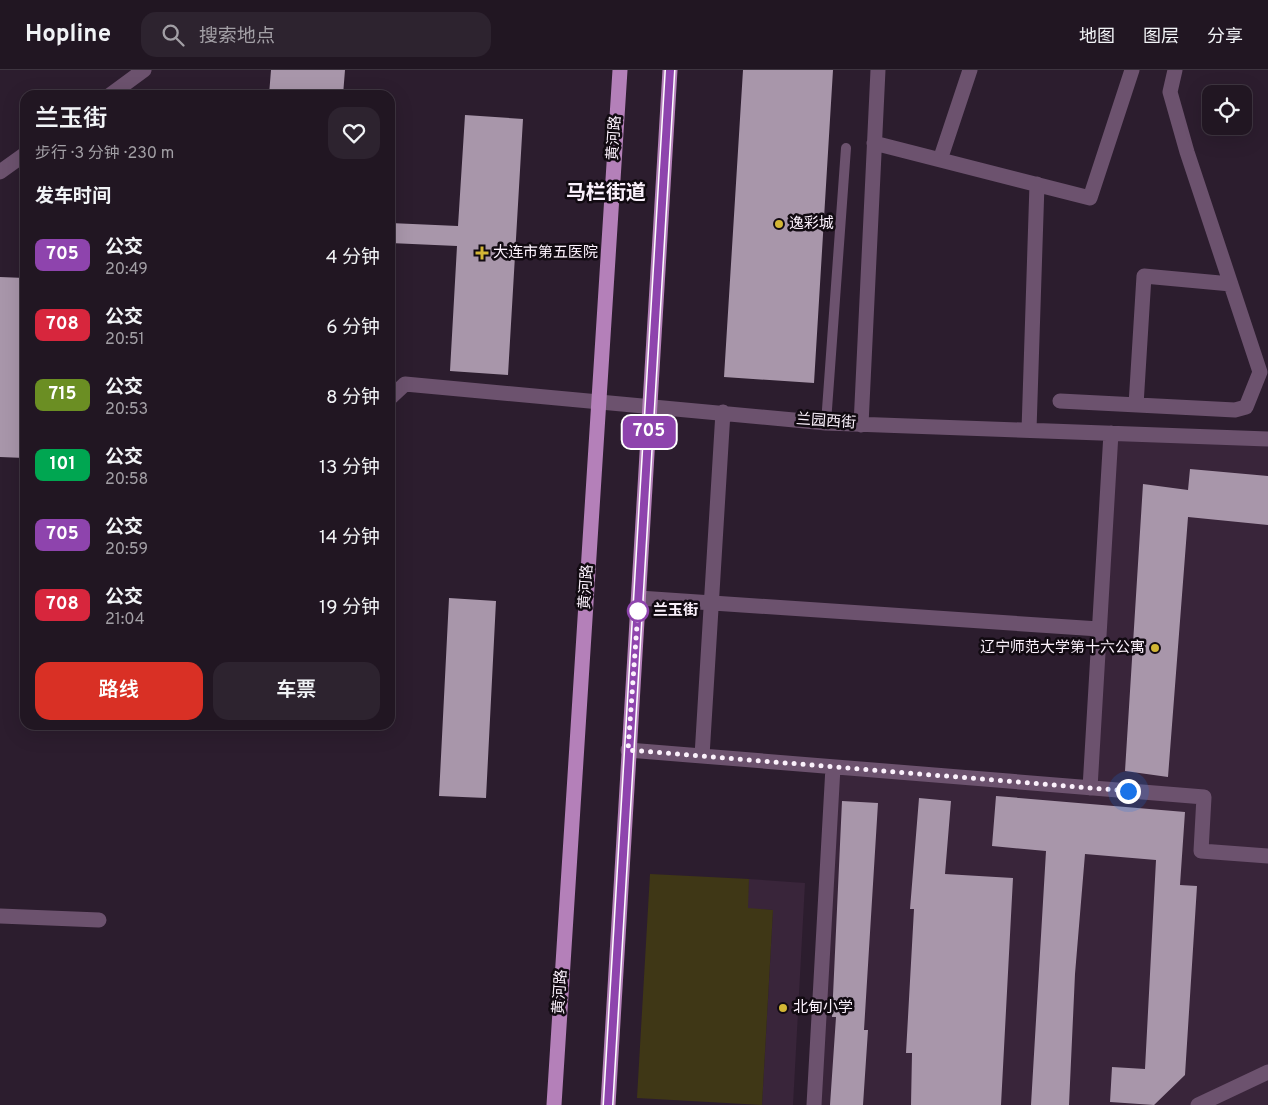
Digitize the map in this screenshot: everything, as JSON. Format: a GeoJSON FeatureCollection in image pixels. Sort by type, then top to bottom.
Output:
{"type":"FeatureCollection","features":[{"type":"Feature","properties":{"kind":"main road","name":"黄河路"},"geometry":{"type":"LineString","coordinates":[[554,1105],[620,70]]}},
{"type":"Feature","properties":{"kind":"main road"},"geometry":{"type":"LineString","coordinates":[[608,1105],[670,70]]}},
{"type":"Feature","properties":{"kind":"street"},"geometry":{"type":"LineString","coordinates":[[117,90],[144,70]]}},
{"type":"Feature","properties":{"kind":"street"},"geometry":{"type":"LineString","coordinates":[[861,425],[878,70]]}},
{"type":"Feature","properties":{"kind":"street"},"geometry":{"type":"LineString","coordinates":[[940,160],[970,70]]}},
{"type":"Feature","properties":{"kind":"street"},"geometry":{"type":"LineString","coordinates":[[874,144],[1090,198],[1132,70]]}},
{"type":"Feature","properties":{"kind":"street"},"geometry":{"type":"LineString","coordinates":[[1060,401],[1235,410],[1246,406],[1260,372],[1187,152],[1170,92],[1174,70]]}},
{"type":"Feature","properties":{"kind":"street"},"geometry":{"type":"LineString","coordinates":[[0,172],[20,158]]}},
{"type":"Feature","properties":{"kind":"street"},"geometry":{"type":"LineString","coordinates":[[1029,430],[1037,184]]}},
{"type":"Feature","properties":{"kind":"street"},"geometry":{"type":"LineString","coordinates":[[1136,405],[1144,276],[1231,284]]}},
{"type":"Feature","properties":{"kind":"street","name":"兰园西街"},"geometry":{"type":"LineString","coordinates":[[395,394],[406,384],[826,423],[1268,439]]}},
{"type":"Feature","properties":{"kind":"street"},"geometry":{"type":"LineString","coordinates":[[702,756],[723,412]]}},
{"type":"Feature","properties":{"kind":"street"},"geometry":{"type":"LineString","coordinates":[[1090,788],[1111,433]]}},
{"type":"Feature","properties":{"kind":"street"},"geometry":{"type":"LineString","coordinates":[[639,598],[1099,629]]}},
{"type":"Feature","properties":{"kind":"street"},"geometry":{"type":"LineString","coordinates":[[628,750],[1204,797],[1201,850],[1268,856]]}},
{"type":"Feature","properties":{"kind":"street"},"geometry":{"type":"LineString","coordinates":[[814,1105],[833,767]]}},
{"type":"Feature","properties":{"kind":"street"},"geometry":{"type":"LineString","coordinates":[[0,916],[99,920]]}},
{"type":"Feature","properties":{"kind":"street"},"geometry":{"type":"LineString","coordinates":[[1198,1105],[1268,1072]]}},
{"type":"Feature","properties":{"kind":"lane"},"geometry":{"type":"LineString","coordinates":[[826,423],[846,148]]}},
{"type":"Feature","properties":{"kind":"shaded area"},"geometry":{"type":"Polygon","coordinates":[[[1111,433],[1268,439],[1268,1105],[814,1105],[833,767],[1090,788],[1111,433]]]}},
{"type":"Feature","properties":{"kind":"shaded area"},"geometry":{"type":"Polygon","coordinates":[[[650,874],[749,879],[748,908],[773,910],[762,1105],[637,1098],[650,874]]]}},
{"type":"Feature","properties":{"kind":"shaded area","name":"北甸小学"},"geometry":{"type":"Polygon","coordinates":[[[749,879],[805,883],[793,1105],[762,1105],[773,910],[747,909],[749,879]]]}},
{"type":"Feature","properties":{"kind":"building"},"geometry":{"type":"Polygon","coordinates":[[[271,70],[345,70],[343,90],[269,90],[271,70]]]}},
{"type":"Feature","properties":{"kind":"building","name":"逸彩城"},"geometry":{"type":"Polygon","coordinates":[[[743,70],[833,70],[814,383],[724,377],[743,70]]]}},
{"type":"Feature","properties":{"kind":"building"},"geometry":{"type":"Polygon","coordinates":[[[465,115],[523,119],[508,375],[450,371],[457,246],[395,243],[395,223],[458,226],[465,115]]]}},
{"type":"Feature","properties":{"kind":"building"},"geometry":{"type":"Polygon","coordinates":[[[0,277],[20,278],[20,458],[0,457],[0,277]]]}},
{"type":"Feature","properties":{"kind":"building","name":"辽宁师范大学第十六公寓"},"geometry":{"type":"Polygon","coordinates":[[[1190,469],[1268,476],[1268,525],[1188,517],[1168,777],[1125,771],[1143,484],[1188,490],[1190,469]]]}},
{"type":"Feature","properties":{"kind":"building"},"geometry":{"type":"Polygon","coordinates":[[[449,598],[496,601],[486,798],[439,796],[449,598]]]}},
{"type":"Feature","properties":{"kind":"building"},"geometry":{"type":"Polygon","coordinates":[[[996,796],[1185,812],[1180,885],[1197,886],[1185,1075],[1154,1105],[1110,1102],[1112,1067],[1145,1069],[1156,860],[1085,854],[1075,974],[1069,1105],[1031,1105],[1046,851],[992,846],[996,796]]]}},
{"type":"Feature","properties":{"kind":"building"},"geometry":{"type":"Polygon","coordinates":[[[919,798],[951,801],[945,874],[1013,878],[1001,1105],[911,1105],[912,1053],[906,1053],[914,909],[910,909],[919,798]]]}},
{"type":"Feature","properties":{"kind":"building"},"geometry":{"type":"Polygon","coordinates":[[[842,801],[878,803],[864,1030],[868,1030],[863,1105],[830,1105],[836,1017],[832,1017],[842,801]]]}},
{"type":"Feature","properties":{"kind":"bus line","name":"705"},"geometry":{"type":"LineString","coordinates":[[608,1105],[670,70]]}},
{"type":"Feature","properties":{"kind":"place","name":"逸彩城"},"geometry":{"type":"Point","coordinates":[779,224]}},
{"type":"Feature","properties":{"kind":"place","name":"大连市第五医院"},"geometry":{"type":"Point","coordinates":[482,253]}},
{"type":"Feature","properties":{"kind":"place","name":"兰玉街"},"geometry":{"type":"Point","coordinates":[638,611]}},
{"type":"Feature","properties":{"kind":"place","name":"辽宁师范大学第十六公寓"},"geometry":{"type":"Point","coordinates":[1155,648]}},
{"type":"Feature","properties":{"kind":"place","name":"北甸小学"},"geometry":{"type":"Point","coordinates":[783,1008]}},
{"type":"Feature","properties":{"kind":"district","name":"马栏街道"},"geometry":{"type":"Point","coordinates":[606,194]}},
{"type":"Feature","properties":{"kind":"route"},"geometry":{"type":"LineString","coordinates":[[638,611],[628,750],[1128,791]]}}]}
